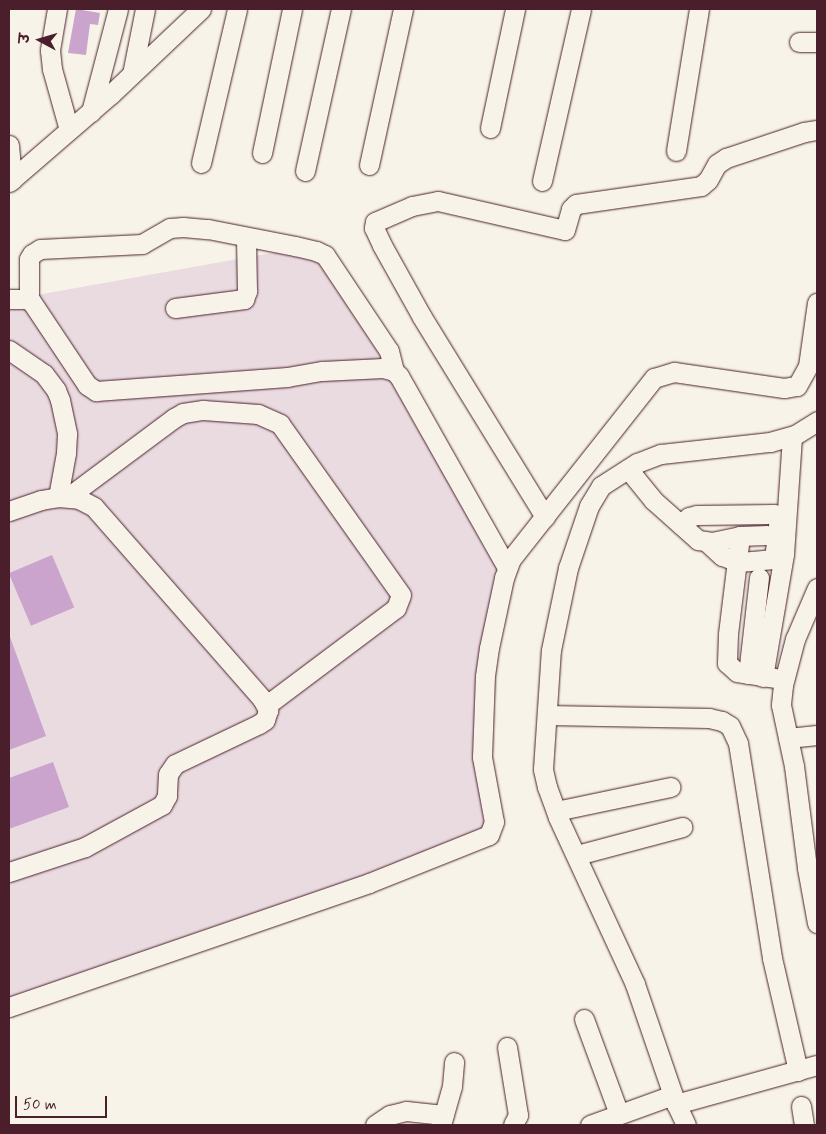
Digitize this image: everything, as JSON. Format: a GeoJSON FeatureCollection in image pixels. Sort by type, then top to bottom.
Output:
{"type":"FeatureCollection","features":[{"type":"Feature","properties":{"kind":"street"},"geometry":{"type":"LineString","coordinates":[[91,112],[118,9]]}},
{"type":"Feature","properties":{"kind":"street"},"geometry":{"type":"LineString","coordinates":[[132,74],[145,9]]}},
{"type":"Feature","properties":{"kind":"street"},"geometry":{"type":"LineString","coordinates":[[10,181],[91,112],[201,9]]}},
{"type":"Feature","properties":{"kind":"street"},"geometry":{"type":"LineString","coordinates":[[200,163],[237,9]]}},
{"type":"Feature","properties":{"kind":"street"},"geometry":{"type":"LineString","coordinates":[[262,153],[292,9]]}},
{"type":"Feature","properties":{"kind":"street"},"geometry":{"type":"LineString","coordinates":[[305,172],[341,9]]}},
{"type":"Feature","properties":{"kind":"street"},"geometry":{"type":"LineString","coordinates":[[369,165],[403,9]]}},
{"type":"Feature","properties":{"kind":"street"},"geometry":{"type":"LineString","coordinates":[[490,128],[515,9]]}},
{"type":"Feature","properties":{"kind":"street"},"geometry":{"type":"LineString","coordinates":[[542,181],[581,9]]}},
{"type":"Feature","properties":{"kind":"street"},"geometry":{"type":"LineString","coordinates":[[676,151],[700,9]]}},
{"type":"Feature","properties":{"kind":"street"},"geometry":{"type":"LineString","coordinates":[[51,12],[52,69],[69,130]]}},
{"type":"Feature","properties":{"kind":"street"},"geometry":{"type":"LineString","coordinates":[[545,517],[422,317],[382,245],[374,228],[375,222],[412,206],[438,202],[565,230],[572,209],[576,204],[701,186],[708,180],[718,164],[726,158],[804,132],[817,130]]}},
{"type":"Feature","properties":{"kind":"street"},"geometry":{"type":"LineString","coordinates":[[9,145],[10,181]]}},
{"type":"Feature","properties":{"kind":"street"},"geometry":{"type":"LineString","coordinates":[[394,371],[389,351],[325,255],[316,251],[246,236],[177,227],[170,228],[142,244],[40,249],[32,254],[30,259],[29,299],[87,385],[96,392],[287,377],[322,371],[384,368],[394,371],[400,376],[507,568]]}},
{"type":"Feature","properties":{"kind":"street"},"geometry":{"type":"LineString","coordinates":[[175,308],[244,299],[247,291],[246,236]]}},
{"type":"Feature","properties":{"kind":"street"},"geometry":{"type":"LineString","coordinates":[[9,299],[29,299]]}},
{"type":"Feature","properties":{"kind":"street"},"geometry":{"type":"LineString","coordinates":[[9,1007],[369,883],[489,835],[494,822],[482,766],[482,719],[489,648],[507,568],[642,392],[659,375],[674,372],[784,388],[797,386],[808,366],[817,303]]}},
{"type":"Feature","properties":{"kind":"street"},"geometry":{"type":"LineString","coordinates":[[9,350],[44,374],[56,390],[60,400],[67,434],[63,497]]}},
{"type":"Feature","properties":{"kind":"street"},"geometry":{"type":"LineString","coordinates":[[63,497],[183,413],[203,410],[258,414],[280,424],[390,576],[401,595],[396,608],[267,705]]}},
{"type":"Feature","properties":{"kind":"street"},"geometry":{"type":"LineString","coordinates":[[686,1125],[675,1100],[635,984],[546,787],[543,769],[551,650],[568,568],[589,506],[602,486],[628,469],[661,454],[770,442],[792,436],[817,421]]}},
{"type":"Feature","properties":{"kind":"street"},"geometry":{"type":"LineString","coordinates":[[755,675],[784,554],[792,436]]}},
{"type":"Feature","properties":{"kind":"street"},"geometry":{"type":"LineString","coordinates":[[628,469],[653,500],[692,536],[707,542],[722,556],[738,562],[774,559],[779,529],[779,518],[777,515],[697,516],[689,517],[680,524]]}},
{"type":"Feature","properties":{"kind":"street"},"geometry":{"type":"LineString","coordinates":[[9,511],[41,500],[63,497],[79,499],[94,508],[267,705],[268,715],[260,724],[178,761],[172,767],[168,778],[168,796],[162,805],[85,847],[9,872]]}},
{"type":"Feature","properties":{"kind":"street"},"geometry":{"type":"LineString","coordinates":[[707,542],[740,536],[767,534]]}},
{"type":"Feature","properties":{"kind":"street"},"geometry":{"type":"LineString","coordinates":[[740,536],[727,663],[737,672],[784,679]]}},
{"type":"Feature","properties":{"kind":"street"},"geometry":{"type":"LineString","coordinates":[[755,675],[754,616],[759,578]]}},
{"type":"Feature","properties":{"kind":"street"},"geometry":{"type":"LineString","coordinates":[[817,588],[795,639],[784,679],[781,705],[788,738],[817,923]]}},
{"type":"Feature","properties":{"kind":"street"},"geometry":{"type":"LineString","coordinates":[[731,613],[754,616]]}},
{"type":"Feature","properties":{"kind":"street"},"geometry":{"type":"LineString","coordinates":[[547,715],[709,718],[722,721],[730,726],[738,742],[772,958],[798,1071]]}},
{"type":"Feature","properties":{"kind":"street"},"geometry":{"type":"LineString","coordinates":[[788,738],[817,735]]}},
{"type":"Feature","properties":{"kind":"street"},"geometry":{"type":"LineString","coordinates":[[556,810],[671,787]]}},
{"type":"Feature","properties":{"kind":"street"},"geometry":{"type":"LineString","coordinates":[[577,855],[682,828]]}},
{"type":"Feature","properties":{"kind":"street"},"geometry":{"type":"LineString","coordinates":[[584,1019],[619,1114]]}},
{"type":"Feature","properties":{"kind":"street"},"geometry":{"type":"LineString","coordinates":[[507,1048],[518,1115],[513,1125]]}},
{"type":"Feature","properties":{"kind":"street"},"geometry":{"type":"LineString","coordinates":[[376,1125],[390,1116],[406,1111],[443,1120],[452,1086],[454,1062]]}},
{"type":"Feature","properties":{"kind":"street"},"geometry":{"type":"LineString","coordinates":[[590,1125],[619,1114],[798,1071],[817,1064]]}},
{"type":"Feature","properties":{"kind":"street"},"geometry":{"type":"LineString","coordinates":[[801,1106],[804,1125]]}},
{"type":"Feature","properties":{"kind":"shaded area"},"geometry":{"type":"Polygon","coordinates":[[[311,246],[515,569],[498,648],[489,776],[501,842],[9,1011],[9,300],[311,246]]]}},
{"type":"Feature","properties":{"kind":"building"},"geometry":{"type":"Polygon","coordinates":[[[76,9],[100,13],[98,25],[90,24],[86,55],[68,53],[76,9]]]}},
{"type":"Feature","properties":{"kind":"building"},"geometry":{"type":"Polygon","coordinates":[[[52,555],[74,607],[31,626],[9,573],[52,555]]]}},
{"type":"Feature","properties":{"kind":"building"},"geometry":{"type":"Polygon","coordinates":[[[9,638],[46,736],[9,750],[9,638]]]}},
{"type":"Feature","properties":{"kind":"building"},"geometry":{"type":"Polygon","coordinates":[[[53,762],[69,807],[9,829],[9,778],[53,762]]]}}]}
